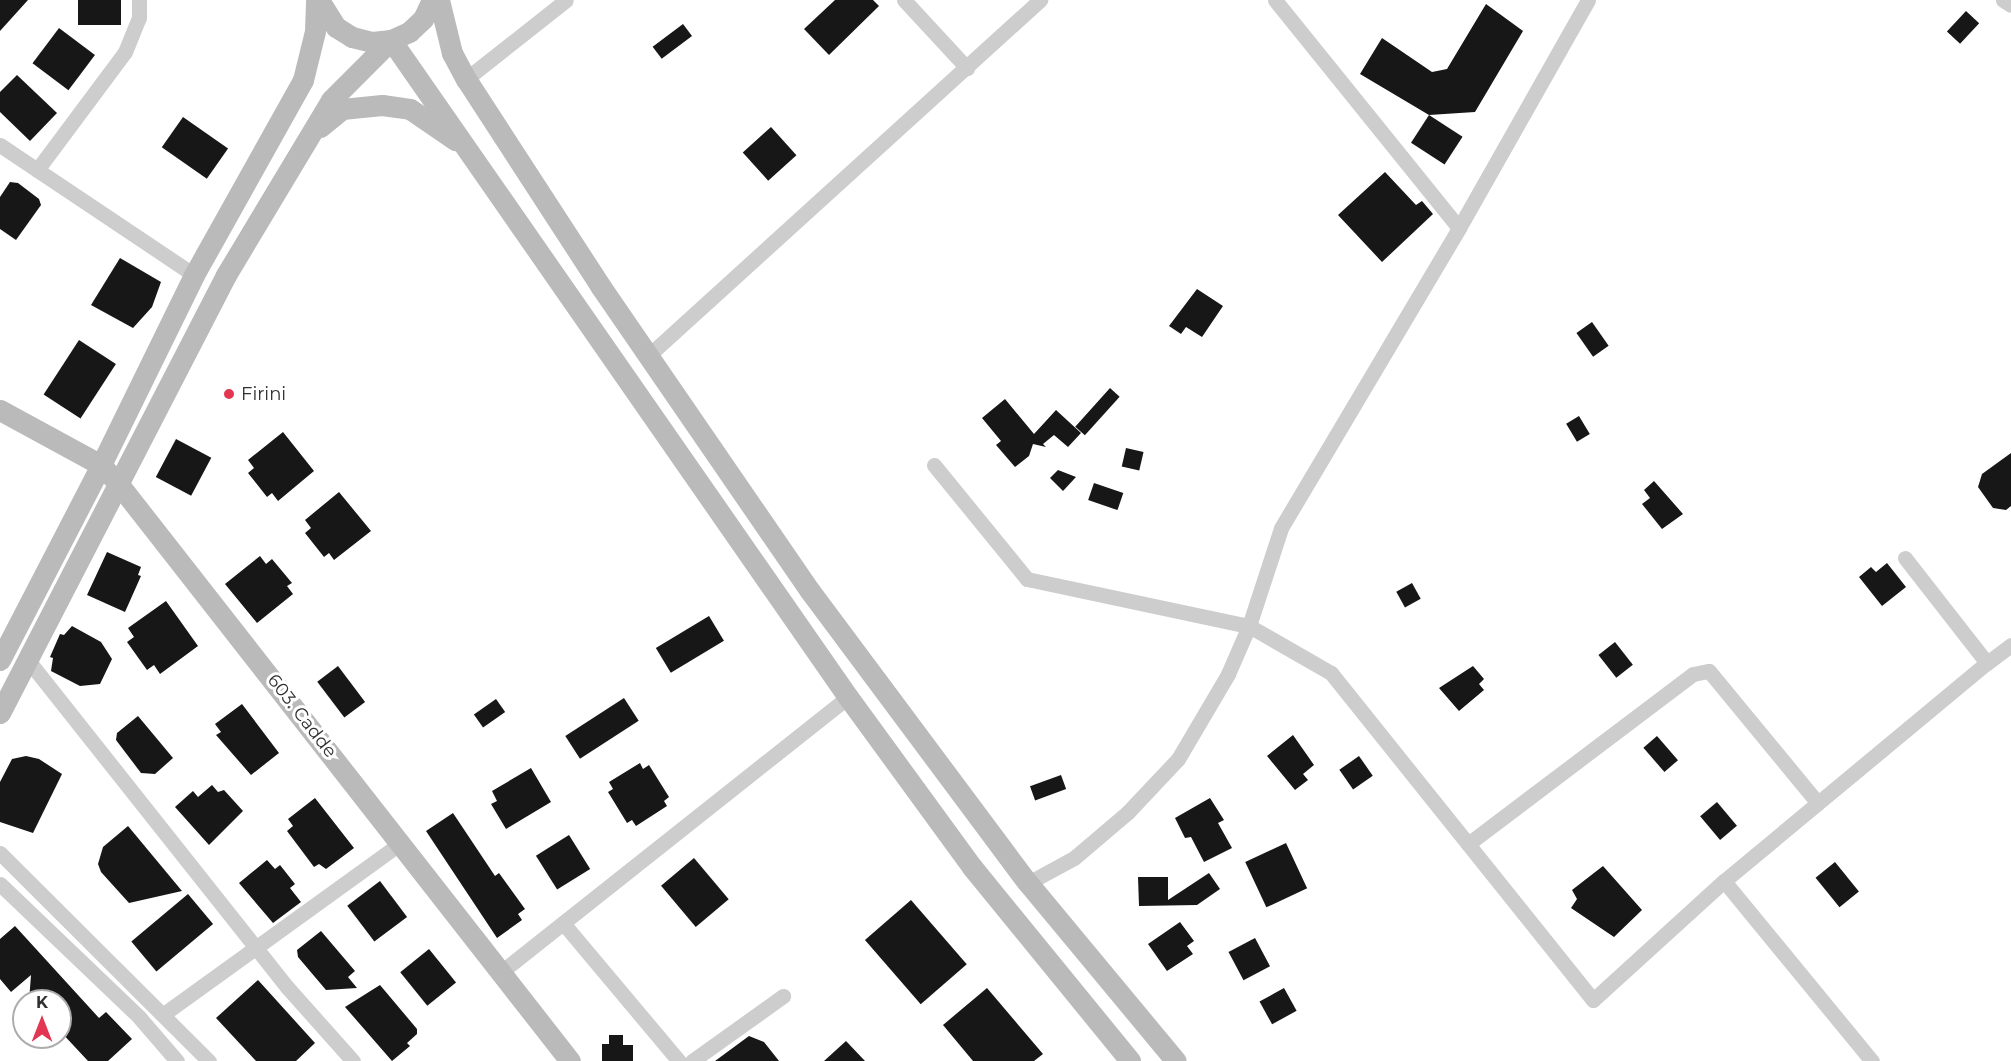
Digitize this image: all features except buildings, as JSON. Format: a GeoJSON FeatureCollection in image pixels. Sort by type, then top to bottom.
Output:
{"type":"FeatureCollection","features":[{"type":"Feature","properties":{"kind":"main road"},"geometry":{"type":"LineString","coordinates":[[318,0],[336,27],[352,38],[372,42],[391,40],[409,32],[423,19],[432,0]]}},
{"type":"Feature","properties":{"kind":"main road"},"geometry":{"type":"LineString","coordinates":[[0,660],[101,465],[194,275],[303,80],[315,30],[318,0]]}},
{"type":"Feature","properties":{"kind":"main road"},"geometry":{"type":"LineString","coordinates":[[439,0],[452,53],[466,79],[648,356],[810,591],[1028,882],[1176,1061]]}},
{"type":"Feature","properties":{"kind":"main road"},"geometry":{"type":"LineString","coordinates":[[0,713],[117,482],[226,275],[331,100],[391,40]]}},
{"type":"Feature","properties":{"kind":"main road"},"geometry":{"type":"LineString","coordinates":[[391,40],[848,697],[972,867],[1119,1058]]}},
{"type":"Feature","properties":{"kind":"main road"},"geometry":{"type":"LineString","coordinates":[[308,138],[342,109],[382,105],[410,109],[469,150]]}},
{"type":"Feature","properties":{"kind":"main road","name":"603. Cadde"},"geometry":{"type":"LineString","coordinates":[[0,410],[101,465],[117,482],[570,1061]]}},
{"type":"Feature","properties":{"kind":"street"},"geometry":{"type":"LineString","coordinates":[[37,170],[125,52],[139,18],[139,0]]}},
{"type":"Feature","properties":{"kind":"street"},"geometry":{"type":"LineString","coordinates":[[466,79],[566,0]]}},
{"type":"Feature","properties":{"kind":"street"},"geometry":{"type":"LineString","coordinates":[[903,0],[967,68]]}},
{"type":"Feature","properties":{"kind":"street"},"geometry":{"type":"LineString","coordinates":[[648,356],[1040,0]]}},
{"type":"Feature","properties":{"kind":"street"},"geometry":{"type":"LineString","coordinates":[[1275,0],[1459,228]]}},
{"type":"Feature","properties":{"kind":"street"},"geometry":{"type":"LineString","coordinates":[[1028,882],[1074,858],[1128,812],[1178,759],[1228,674],[1250,626],[1281,528],[1459,228],[1588,0]]}},
{"type":"Feature","properties":{"kind":"street"},"geometry":{"type":"LineString","coordinates":[[2003,0],[2011,5]]}},
{"type":"Feature","properties":{"kind":"street"},"geometry":{"type":"LineString","coordinates":[[0,145],[194,275]]}},
{"type":"Feature","properties":{"kind":"street"},"geometry":{"type":"LineString","coordinates":[[934,465],[1027,579],[1250,626],[1331,673],[1593,1000],[1724,881],[2011,645]]}},
{"type":"Feature","properties":{"kind":"street"},"geometry":{"type":"LineString","coordinates":[[1905,558],[1987,663]]}},
{"type":"Feature","properties":{"kind":"street"},"geometry":{"type":"LineString","coordinates":[[27,659],[255,947],[353,1061]]}},
{"type":"Feature","properties":{"kind":"street"},"geometry":{"type":"LineString","coordinates":[[1468,844],[1693,674],[1708,671],[1818,802]]}},
{"type":"Feature","properties":{"kind":"street"},"geometry":{"type":"LineString","coordinates":[[501,972],[848,697]]}},
{"type":"Feature","properties":{"kind":"street"},"geometry":{"type":"LineString","coordinates":[[165,1013],[401,843]]}},
{"type":"Feature","properties":{"kind":"street"},"geometry":{"type":"LineString","coordinates":[[0,853],[165,1013],[209,1061]]}},
{"type":"Feature","properties":{"kind":"street"},"geometry":{"type":"LineString","coordinates":[[1724,881],[1872,1061]]}},
{"type":"Feature","properties":{"kind":"street"},"geometry":{"type":"LineString","coordinates":[[0,884],[139,1017],[177,1061]]}},
{"type":"Feature","properties":{"kind":"street"},"geometry":{"type":"LineString","coordinates":[[563,922],[679,1061]]}},
{"type":"Feature","properties":{"kind":"street"},"geometry":{"type":"LineString","coordinates":[[692,1061],[783,996]]}},
{"type":"Feature","properties":{"kind":"place","name":"Firini"},"geometry":{"type":"Point","coordinates":[229,394]}}]}
